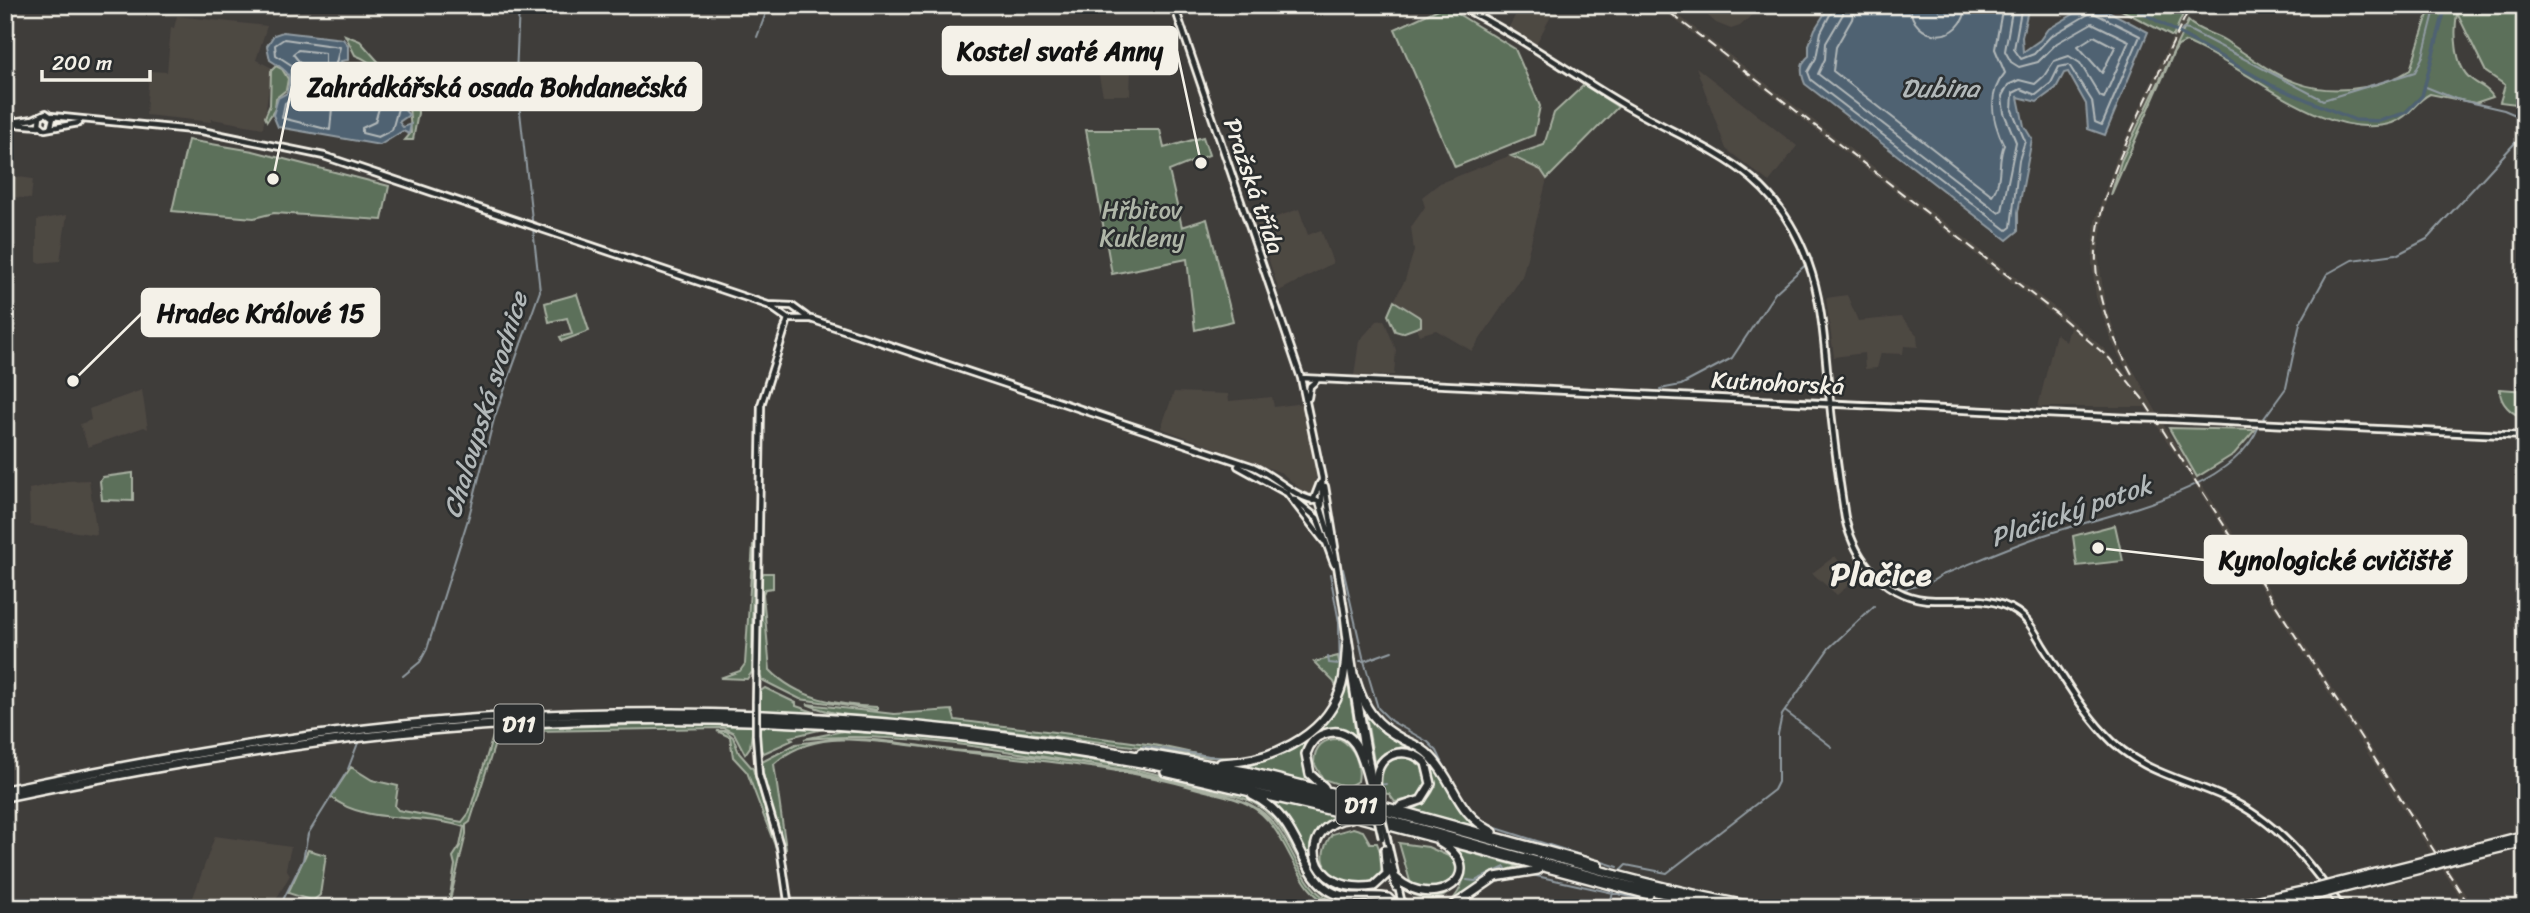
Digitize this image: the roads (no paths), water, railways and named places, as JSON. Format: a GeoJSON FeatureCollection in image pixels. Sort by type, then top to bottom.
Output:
{"type":"FeatureCollection","features":[{"type":"Feature","properties":{"kind":"highway"},"geometry":{"type":"LineString","coordinates":[[1192,760],[1223,763],[1251,760],[1278,751],[1302,737],[1320,722],[1338,696],[1344,678],[1347,643]]}},
{"type":"Feature","properties":{"kind":"highway"},"geometry":{"type":"LineString","coordinates":[[1355,678],[1362,701],[1379,724],[1433,758],[1469,817],[1513,841]]}},
{"type":"Feature","properties":{"kind":"highway","name":"D11"},"geometry":{"type":"LineString","coordinates":[[5,790],[255,743],[431,722],[575,714],[766,715],[845,719],[953,729],[1111,752],[1304,791],[1728,908]]}},
{"type":"Feature","properties":{"kind":"highway","name":"D11"},"geometry":{"type":"LineString","coordinates":[[5,797],[256,750],[431,730],[589,721],[766,722],[880,729],[1038,747],[1124,761],[1303,797],[1607,876]]}},
{"type":"Feature","properties":{"kind":"highway"},"geometry":{"type":"LineString","coordinates":[[1343,795],[1321,785],[1307,770],[1305,760],[1309,746],[1326,733],[1341,733],[1354,741],[1378,803]]}},
{"type":"Feature","properties":{"kind":"highway"},"geometry":{"type":"LineString","coordinates":[[1111,752],[1159,754],[1192,760],[1343,795],[1513,841],[1619,880],[1648,883],[1764,908]]}},
{"type":"Feature","properties":{"kind":"highway"},"geometry":{"type":"LineString","coordinates":[[1374,787],[1379,768],[1391,755],[1411,753],[1426,763],[1431,781],[1424,798],[1408,806],[1389,807]]}},
{"type":"Feature","properties":{"kind":"highway"},"geometry":{"type":"LineString","coordinates":[[1124,761],[1362,819]]}},
{"type":"Feature","properties":{"kind":"highway"},"geometry":{"type":"LineString","coordinates":[[1235,788],[1263,800],[1282,817],[1314,875],[1328,889],[1351,897],[1388,898],[1401,906]]}},
{"type":"Feature","properties":{"kind":"highway"},"geometry":{"type":"LineString","coordinates":[[1362,819],[1338,821],[1322,832],[1315,852],[1322,872],[1339,884],[1374,886],[1387,874],[1385,850]]}},
{"type":"Feature","properties":{"kind":"highway","name":"D11"},"geometry":{"type":"LineString","coordinates":[[1362,819],[1556,872],[1607,876]]}},
{"type":"Feature","properties":{"kind":"highway"},"geometry":{"type":"LineString","coordinates":[[2259,908],[2525,835]]}},
{"type":"Feature","properties":{"kind":"highway"},"geometry":{"type":"LineString","coordinates":[[1429,837],[1453,851],[1460,866],[1458,887],[1443,901]]}},
{"type":"Feature","properties":{"kind":"highway"},"geometry":{"type":"LineString","coordinates":[[2454,856],[2525,842]]}},
{"type":"Feature","properties":{"kind":"highway"},"geometry":{"type":"LineString","coordinates":[[1450,908],[1500,875],[1527,870],[1556,872]]}},
{"type":"Feature","properties":{"kind":"highway"},"geometry":{"type":"LineString","coordinates":[[1397,879],[1412,898]]}},
{"type":"Feature","properties":{"kind":"highway"},"geometry":{"type":"LineString","coordinates":[[2221,908],[2319,891]]}},
{"type":"Feature","properties":{"kind":"main road","name":"Pražská třída"},"geometry":{"type":"LineString","coordinates":[[1174,5],[1301,377],[1321,472]]}},
{"type":"Feature","properties":{"kind":"main road"},"geometry":{"type":"LineString","coordinates":[[1457,5],[1518,38],[1620,102],[1727,158],[1765,191],[1789,222],[1809,264],[1820,311],[1850,540],[1870,570],[1897,590],[1933,600],[1996,603],[2021,615],[2105,734],[2145,766],[2169,778],[2223,796],[2254,813],[2282,834],[2307,860],[2342,908]]}},
{"type":"Feature","properties":{"kind":"main road"},"geometry":{"type":"LineString","coordinates":[[5,123],[46,113],[97,121],[185,128],[324,156],[768,305],[789,318],[811,319]]}},
{"type":"Feature","properties":{"kind":"main road"},"geometry":{"type":"LineString","coordinates":[[40,116],[40,126]]}},
{"type":"Feature","properties":{"kind":"main road"},"geometry":{"type":"LineString","coordinates":[[51,127],[52,116]]}},
{"type":"Feature","properties":{"kind":"main road"},"geometry":{"type":"LineString","coordinates":[[5,123],[51,127],[97,121]]}},
{"type":"Feature","properties":{"kind":"main road"},"geometry":{"type":"LineString","coordinates":[[768,305],[788,306],[811,319],[1264,472],[1301,498],[1319,501],[1336,567],[1374,787]]}},
{"type":"Feature","properties":{"kind":"main road"},"geometry":{"type":"LineString","coordinates":[[788,306],[784,310],[789,318]]}},
{"type":"Feature","properties":{"kind":"main road"},"geometry":{"type":"LineString","coordinates":[[789,908],[778,838],[758,770],[756,702],[761,405],[789,318],[796,309]]}},
{"type":"Feature","properties":{"kind":"main road","name":"Kutnohorská"},"geometry":{"type":"LineString","coordinates":[[1301,377],[2525,436]]}},
{"type":"Feature","properties":{"kind":"main road"},"geometry":{"type":"LineString","coordinates":[[1310,413],[1309,388],[1315,381],[1324,379]]}},
{"type":"Feature","properties":{"kind":"main road"},"geometry":{"type":"LineString","coordinates":[[1231,462],[1270,482],[1311,512],[1336,567]]}},
{"type":"Feature","properties":{"kind":"main road"},"geometry":{"type":"LineString","coordinates":[[1311,512],[1319,489],[1321,472]]}},
{"type":"Feature","properties":{"kind":"main road"},"geometry":{"type":"LineString","coordinates":[[1321,472],[1322,508]]}},
{"type":"Feature","properties":{"kind":"main road"},"geometry":{"type":"LineString","coordinates":[[1321,472],[1347,643],[1384,839],[1397,879],[1401,906]]}},
{"type":"Feature","properties":{"kind":"main road"},"geometry":{"type":"LineString","coordinates":[[1294,499],[1318,530],[1336,567]]}},
{"type":"Feature","properties":{"kind":"main road"},"geometry":{"type":"LineString","coordinates":[[1311,512],[1322,508]]}},
{"type":"Feature","properties":{"kind":"main road"},"geometry":{"type":"LineString","coordinates":[[1378,803],[1385,850],[1401,906]]}},
{"type":"Feature","properties":{"kind":"water","name":"Dubina"},"geometry":{"type":"Polygon","coordinates":[[[1830,5],[1935,5],[1939,10],[1940,5],[2029,5],[2022,37],[2023,52],[2040,40],[2047,30],[2089,5],[2097,5],[2148,32],[2105,135],[2088,129],[2086,104],[2068,72],[2064,73],[2056,88],[2037,102],[2018,97],[2024,126],[2032,139],[2018,212],[2018,231],[2007,240],[1805,84],[1802,66],[1809,56],[1809,45],[1815,29],[1830,5]]]}},
{"type":"Feature","properties":{"kind":"water"},"geometry":{"type":"Polygon","coordinates":[[[283,32],[343,39],[348,45],[348,60],[341,61],[343,68],[363,63],[370,73],[380,74],[388,84],[359,81],[354,88],[360,91],[409,91],[408,104],[403,108],[409,115],[399,122],[403,127],[411,124],[409,134],[403,131],[380,145],[278,127],[273,115],[278,98],[287,93],[289,77],[270,60],[267,46],[274,35],[283,32]]]}},
{"type":"Feature","properties":{"kind":"waterway","name":"Chaloupská svodnice"},"geometry":{"type":"LineString","coordinates":[[403,676],[420,662],[427,649],[469,516],[494,419],[540,291],[516,76],[519,5]]}},
{"type":"Feature","properties":{"kind":"waterway"},"geometry":{"type":"LineString","coordinates":[[757,37],[769,5]]}},
{"type":"Feature","properties":{"kind":"waterway"},"geometry":{"type":"LineString","coordinates":[[2129,5],[2271,85],[2355,120],[2379,121],[2405,113],[2422,96],[2446,5]]}},
{"type":"Feature","properties":{"kind":"waterway"},"geometry":{"type":"LineString","coordinates":[[2180,33],[2183,29],[2189,30],[2323,100],[2415,72],[2423,56],[2436,5]]}},
{"type":"Feature","properties":{"kind":"waterway"},"geometry":{"type":"LineString","coordinates":[[2426,87],[2456,99],[2504,110],[2525,119]]}},
{"type":"Feature","properties":{"kind":"waterway","name":"Plačický potok"},"geometry":{"type":"LineString","coordinates":[[2398,254],[2427,239],[2525,132]]}},
{"type":"Feature","properties":{"kind":"waterway","name":"Plačický potok"},"geometry":{"type":"LineString","coordinates":[[2262,421],[2286,388],[2300,323],[2327,274],[2352,260],[2396,254]]}},
{"type":"Feature","properties":{"kind":"waterway"},"geometry":{"type":"LineString","coordinates":[[1660,389],[1681,385],[1732,358],[1775,293],[1812,259]]}},
{"type":"Feature","properties":{"kind":"waterway","name":"Plačický potok"},"geometry":{"type":"LineString","coordinates":[[1900,590],[1929,583],[1942,575],[2029,540],[2130,510],[2195,485],[2223,468],[2245,449],[2259,426]]}},
{"type":"Feature","properties":{"kind":"waterway"},"geometry":{"type":"LineString","coordinates":[[1343,569],[1364,661],[1392,651]]}},
{"type":"Feature","properties":{"kind":"waterway"},"geometry":{"type":"LineString","coordinates":[[1330,574],[1339,622],[1340,677]]}},
{"type":"Feature","properties":{"kind":"waterway","name":"Plačický potok"},"geometry":{"type":"LineString","coordinates":[[1618,873],[1626,865],[1667,873],[1774,790],[1778,782],[1778,734],[1782,715],[1829,648],[1874,606]]}},
{"type":"Feature","properties":{"kind":"waterway"},"geometry":{"type":"LineString","coordinates":[[1328,657],[1329,663],[1339,664]]}},
{"type":"Feature","properties":{"kind":"waterway"},"geometry":{"type":"LineString","coordinates":[[1360,661],[1364,661],[1378,708],[1391,721],[1428,742],[1437,751],[1448,774]]}},
{"type":"Feature","properties":{"kind":"waterway"},"geometry":{"type":"LineString","coordinates":[[1313,725],[1330,705]]}},
{"type":"Feature","properties":{"kind":"waterway"},"geometry":{"type":"LineString","coordinates":[[1786,712],[1832,747]]}},
{"type":"Feature","properties":{"kind":"waterway","name":"Chaloupská svodnice"},"geometry":{"type":"LineString","coordinates":[[348,769],[358,743]]}},
{"type":"Feature","properties":{"kind":"waterway"},"geometry":{"type":"LineString","coordinates":[[1143,746],[1229,759]]}},
{"type":"Feature","properties":{"kind":"waterway","name":"Chaloupská svodnice"},"geometry":{"type":"LineString","coordinates":[[279,908],[303,860],[308,834],[346,773]]}},
{"type":"Feature","properties":{"kind":"waterway"},"geometry":{"type":"LineString","coordinates":[[1380,785],[1386,784]]}},
{"type":"Feature","properties":{"kind":"waterway"},"geometry":{"type":"LineString","coordinates":[[1479,819],[1496,828],[1618,867]]}},
{"type":"Feature","properties":{"kind":"waterway"},"geometry":{"type":"LineString","coordinates":[[1467,880],[1475,881],[1505,867],[1507,871]]}},
{"type":"Feature","properties":{"kind":"waterway"},"geometry":{"type":"LineString","coordinates":[[1532,875],[1645,900]]}},
{"type":"Feature","properties":{"kind":"waterway","name":"Plačický potok"},"geometry":{"type":"LineString","coordinates":[[1609,908],[1614,888]]}},
{"type":"Feature","properties":{"kind":"railway"},"geometry":{"type":"LineString","coordinates":[[1660,5],[2061,317],[2109,358],[2142,398],[2471,908]]}},
{"type":"Feature","properties":{"kind":"railway"},"geometry":{"type":"LineString","coordinates":[[2132,374],[2114,338],[2103,306],[2097,276],[2096,247],[2100,218],[2120,156],[2191,5]]}},
{"type":"Feature","properties":{"kind":"place","name":"Kostel svaté Anny"},"geometry":{"type":"Point","coordinates":[1201,163]}},
{"type":"Feature","properties":{"kind":"place","name":"Zahrádkářská osada Bohdanečská"},"geometry":{"type":"Point","coordinates":[273,179]}},
{"type":"Feature","properties":{"kind":"place","name":"Hradec Králové 15"},"geometry":{"type":"Point","coordinates":[73,381]}},
{"type":"Feature","properties":{"kind":"place","name":"Kynologické cvičiště"},"geometry":{"type":"Point","coordinates":[2098,548]}},
{"type":"Feature","properties":{"kind":"district","name":"Plačice"},"geometry":{"type":"Point","coordinates":[1881,574]}},
{"type":"Feature","properties":{"kind":"park label","name":"Hřbitov Kukleny"},"geometry":{"type":"Point","coordinates":[1142,224]}}]}
